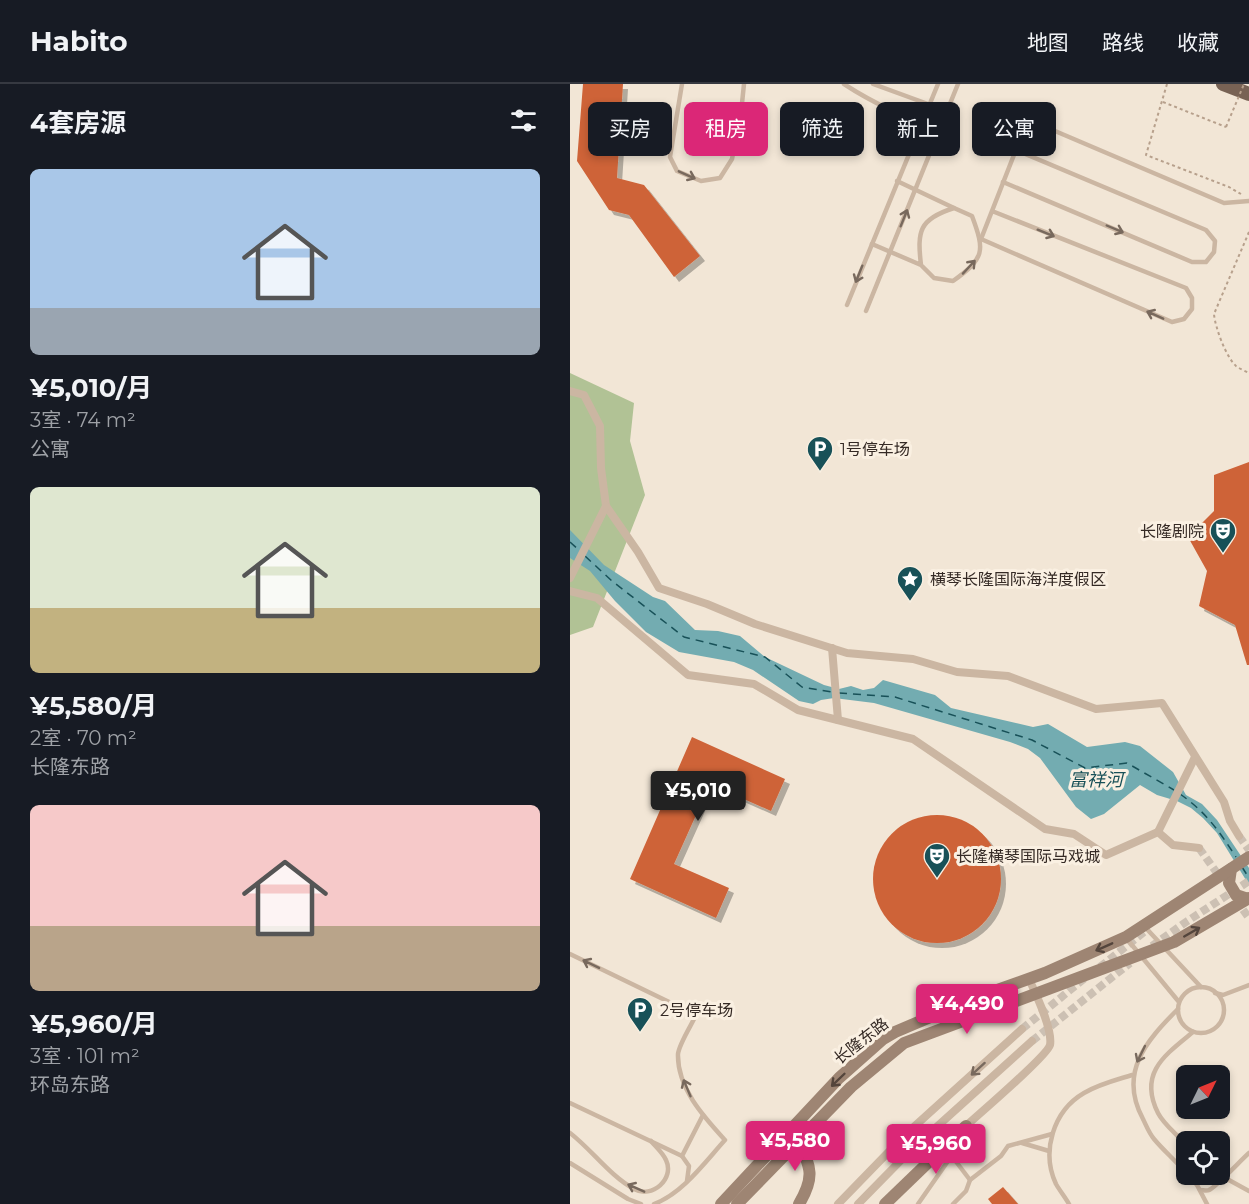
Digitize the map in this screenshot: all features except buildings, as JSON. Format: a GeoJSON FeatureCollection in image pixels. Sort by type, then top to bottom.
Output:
{"type":"FeatureCollection","features":[{"type":"Feature","properties":{"kind":"main road"},"geometry":{"type":"LineString","coordinates":[[1223,84],[1249,94]]}},
{"type":"Feature","properties":{"kind":"main road","name":"长隆东路"},"geometry":{"type":"LineString","coordinates":[[721,1204],[839,1078],[883,1039],[975,998],[1029,979],[1126,937],[1249,857]]}},
{"type":"Feature","properties":{"kind":"main road"},"geometry":{"type":"LineString","coordinates":[[1230,869],[1229,883],[1236,895],[1248,899]]}},
{"type":"Feature","properties":{"kind":"main road","name":"长隆东路"},"geometry":{"type":"LineString","coordinates":[[737,1204],[851,1088],[904,1043],[1164,947],[1248,899]]}},
{"type":"Feature","properties":{"kind":"main road"},"geometry":{"type":"LineString","coordinates":[[885,1204],[966,1126]]}},
{"type":"Feature","properties":{"kind":"main road"},"geometry":{"type":"LineString","coordinates":[[799,1141],[810,1170],[807,1191],[799,1204]]}},
{"type":"Feature","properties":{"kind":"street"},"geometry":{"type":"LineString","coordinates":[[570,391],[584,395],[600,426],[601,468],[606,506],[638,552],[659,588],[707,604],[755,624],[847,653],[913,659],[957,672],[1008,676],[1096,709],[1162,703],[1224,802],[1230,821],[1239,836]]}},
{"type":"Feature","properties":{"kind":"street"},"geometry":{"type":"LineString","coordinates":[[570,578],[606,506]]}},
{"type":"Feature","properties":{"kind":"street"},"geometry":{"type":"LineString","coordinates":[[570,591],[597,598],[688,675],[754,684],[798,710],[913,739],[1045,829],[1074,834],[1106,855],[1158,832],[1195,757]]}},
{"type":"Feature","properties":{"kind":"street"},"geometry":{"type":"LineString","coordinates":[[832,648],[838,720]]}},
{"type":"Feature","properties":{"kind":"street"},"geometry":{"type":"LineString","coordinates":[[1158,832],[1173,845],[1199,848]]}},
{"type":"Feature","properties":{"kind":"street"},"geometry":{"type":"LineString","coordinates":[[966,1126],[1047,1052],[1050,1039],[1029,979]]}},
{"type":"Feature","properties":{"kind":"street"},"geometry":{"type":"LineString","coordinates":[[838,1204],[906,1134],[1022,1029]]}},
{"type":"Feature","properties":{"kind":"street"},"geometry":{"type":"LineString","coordinates":[[858,1204],[911,1150],[1032,1041]]}},
{"type":"Feature","properties":{"kind":"lane"},"geometry":{"type":"LineString","coordinates":[[682,84],[670,157],[677,171],[701,181],[720,178],[732,159],[744,84]]}},
{"type":"Feature","properties":{"kind":"lane"},"geometry":{"type":"LineString","coordinates":[[844,84],[876,104]]}},
{"type":"Feature","properties":{"kind":"lane"},"geometry":{"type":"LineString","coordinates":[[873,84],[924,102]]}},
{"type":"Feature","properties":{"kind":"lane"},"geometry":{"type":"LineString","coordinates":[[931,102],[938,84]]}},
{"type":"Feature","properties":{"kind":"lane"},"geometry":{"type":"LineString","coordinates":[[951,102],[958,84]]}},
{"type":"Feature","properties":{"kind":"lane"},"geometry":{"type":"LineString","coordinates":[[1056,132],[1224,204],[1249,201]]}},
{"type":"Feature","properties":{"kind":"lane"},"geometry":{"type":"LineString","coordinates":[[847,305],[908,156]]}},
{"type":"Feature","properties":{"kind":"lane"},"geometry":{"type":"LineString","coordinates":[[866,311],[929,156]]}},
{"type":"Feature","properties":{"kind":"lane"},"geometry":{"type":"LineString","coordinates":[[981,239],[1014,156]]}},
{"type":"Feature","properties":{"kind":"lane"},"geometry":{"type":"LineString","coordinates":[[1003,182],[1192,262],[1206,262],[1214,252],[1215,241],[1206,230],[1030,156]]}},
{"type":"Feature","properties":{"kind":"lane"},"geometry":{"type":"LineString","coordinates":[[872,244],[921,265],[934,278],[953,280],[970,269],[982,251],[981,239],[972,216],[897,182]]}},
{"type":"Feature","properties":{"kind":"lane"},"geometry":{"type":"LineString","coordinates":[[921,265],[919,244],[923,226],[936,214],[954,208]]}},
{"type":"Feature","properties":{"kind":"lane"},"geometry":{"type":"LineString","coordinates":[[981,239],[1172,322],[1184,319],[1192,309],[1192,298],[1186,288],[992,212]]}},
{"type":"Feature","properties":{"kind":"lane"},"geometry":{"type":"LineString","coordinates":[[1144,926],[1201,987],[1223,995],[1249,985]]}},
{"type":"Feature","properties":{"kind":"lane"},"geometry":{"type":"LineString","coordinates":[[1126,937],[1179,1002]]}},
{"type":"Feature","properties":{"kind":"lane"},"geometry":{"type":"LineString","coordinates":[[570,954],[696,1015],[678,1052],[681,1073],[688,1092],[703,1115],[725,1140],[687,1181],[667,1199],[654,1204]]}},
{"type":"Feature","properties":{"kind":"lane"},"geometry":{"type":"LineString","coordinates":[[1193,1032],[1182,1023],[1178,1009],[1179,1002],[1188,991],[1201,987]]}},
{"type":"Feature","properties":{"kind":"lane"},"geometry":{"type":"LineString","coordinates":[[1176,1134],[1159,1115],[1151,1092],[1154,1070],[1167,1053],[1193,1032],[1209,1031],[1220,1022],[1223,1006],[1215,993]]}},
{"type":"Feature","properties":{"kind":"lane"},"geometry":{"type":"LineString","coordinates":[[1176,1162],[1153,1137],[1135,1104],[1132,1075],[1142,1050],[1156,1031],[1178,1009]]}},
{"type":"Feature","properties":{"kind":"lane"},"geometry":{"type":"LineString","coordinates":[[1069,1204],[1056,1182],[1049,1151],[1053,1128],[1066,1108],[1083,1094],[1108,1082],[1132,1075]]}},
{"type":"Feature","properties":{"kind":"lane"},"geometry":{"type":"LineString","coordinates":[[570,1103],[682,1156],[688,1166],[687,1181]]}},
{"type":"Feature","properties":{"kind":"lane"},"geometry":{"type":"LineString","coordinates":[[682,1156],[703,1115]]}},
{"type":"Feature","properties":{"kind":"lane"},"geometry":{"type":"LineString","coordinates":[[918,1204],[951,1155],[957,1139],[966,1126]]}},
{"type":"Feature","properties":{"kind":"lane"},"geometry":{"type":"LineString","coordinates":[[570,1133],[622,1180],[643,1192],[652,1191],[661,1186],[667,1176],[666,1159],[651,1141]]}},
{"type":"Feature","properties":{"kind":"lane"},"geometry":{"type":"LineString","coordinates":[[953,1204],[966,1191],[970,1180],[1001,1156],[1008,1146],[1052,1134]]}},
{"type":"Feature","properties":{"kind":"lane"},"geometry":{"type":"LineString","coordinates":[[1019,1142],[1049,1151]]}},
{"type":"Feature","properties":{"kind":"lane"},"geometry":{"type":"LineString","coordinates":[[1230,1168],[1249,1153]]}},
{"type":"Feature","properties":{"kind":"lane"},"geometry":{"type":"LineString","coordinates":[[951,1155],[970,1180]]}},
{"type":"Feature","properties":{"kind":"lane"},"geometry":{"type":"LineString","coordinates":[[570,1163],[628,1199],[641,1204]]}},
{"type":"Feature","properties":{"kind":"lane"},"geometry":{"type":"LineString","coordinates":[[1230,1181],[1249,1191]]}},
{"type":"Feature","properties":{"kind":"lane"},"geometry":{"type":"LineString","coordinates":[[1196,1185],[1207,1204]]}},
{"type":"Feature","properties":{"kind":"lane"},"geometry":{"type":"LineString","coordinates":[[1200,1190],[1208,1190],[1217,1185]]}},
{"type":"Feature","properties":{"kind":"path"},"geometry":{"type":"LineString","coordinates":[[1167,84],[1146,155],[1229,187],[1241,194]]}},
{"type":"Feature","properties":{"kind":"path"},"geometry":{"type":"LineString","coordinates":[[1163,102],[1226,127],[1244,84]]}},
{"type":"Feature","properties":{"kind":"path"},"geometry":{"type":"LineString","coordinates":[[1249,232],[1214,314],[1215,323],[1228,355],[1236,366],[1249,373]]}},
{"type":"Feature","properties":{"kind":"green space"},"geometry":{"type":"Polygon","coordinates":[[[570,373],[634,403],[630,441],[645,495],[593,627],[570,635],[570,373]]]}},
{"type":"Feature","properties":{"kind":"water","name":"富祥河"},"geometry":{"type":"Polygon","coordinates":[[[570,530],[604,565],[653,597],[665,601],[695,630],[718,631],[740,636],[765,657],[824,685],[839,689],[851,686],[863,690],[874,688],[883,680],[935,695],[951,708],[1033,727],[1048,724],[1087,747],[1125,742],[1140,746],[1173,772],[1186,795],[1202,804],[1217,820],[1249,868],[1249,885],[1217,833],[1203,818],[1191,808],[1157,795],[1140,785],[1104,814],[1091,819],[1076,807],[1040,758],[1028,749],[874,703],[834,698],[813,704],[799,701],[753,670],[734,662],[679,652],[646,632],[615,601],[590,571],[570,558],[570,530]]]}},
{"type":"Feature","properties":{"kind":"ferry route"},"geometry":{"type":"LineString","coordinates":[[570,542],[579,550]]}},
{"type":"Feature","properties":{"kind":"ferry route"},"geometry":{"type":"LineString","coordinates":[[585,556],[612,581],[684,637],[765,657],[802,687],[832,692]]}},
{"type":"Feature","properties":{"kind":"ferry route"},"geometry":{"type":"LineString","coordinates":[[839,693],[895,697],[1032,740],[1085,768],[1127,763],[1174,790]]}},
{"type":"Feature","properties":{"kind":"ferry route"},"geometry":{"type":"LineString","coordinates":[[1180,794],[1211,822],[1236,857]]}},
{"type":"Feature","properties":{"kind":"ferry route"},"geometry":{"type":"LineString","coordinates":[[1242,867],[1249,878]]}},
{"type":"Feature","properties":{"kind":"tunnel"},"geometry":{"type":"LineString","coordinates":[[1239,836],[1249,850]]}},
{"type":"Feature","properties":{"kind":"tunnel"},"geometry":{"type":"LineString","coordinates":[[1199,848],[1222,880]]}},
{"type":"Feature","properties":{"kind":"tunnel"},"geometry":{"type":"LineString","coordinates":[[1152,946],[1249,881]]}},
{"type":"Feature","properties":{"kind":"tunnel"},"geometry":{"type":"LineString","coordinates":[[1236,900],[1249,918]]}},
{"type":"Feature","properties":{"kind":"tunnel"},"geometry":{"type":"LineString","coordinates":[[1100,967],[1149,928]]}},
{"type":"Feature","properties":{"kind":"tunnel"},"geometry":{"type":"LineString","coordinates":[[1032,1041],[1130,963]]}},
{"type":"Feature","properties":{"kind":"tunnel"},"geometry":{"type":"LineString","coordinates":[[1022,1029],[1085,978]]}},
{"type":"Feature","properties":{"kind":"place","name":"1号停车场"},"geometry":{"type":"Point","coordinates":[820,472]}},
{"type":"Feature","properties":{"kind":"place","name":"长隆剧院"},"geometry":{"type":"Point","coordinates":[1223,554]}},
{"type":"Feature","properties":{"kind":"place","name":"横琴长隆国际海洋度假区"},"geometry":{"type":"Point","coordinates":[910,602]}},
{"type":"Feature","properties":{"kind":"place","name":"长隆横琴国际马戏城"},"geometry":{"type":"Point","coordinates":[937,879]}},
{"type":"Feature","properties":{"kind":"place","name":"2号停车场"},"geometry":{"type":"Point","coordinates":[640,1033]}}]}
